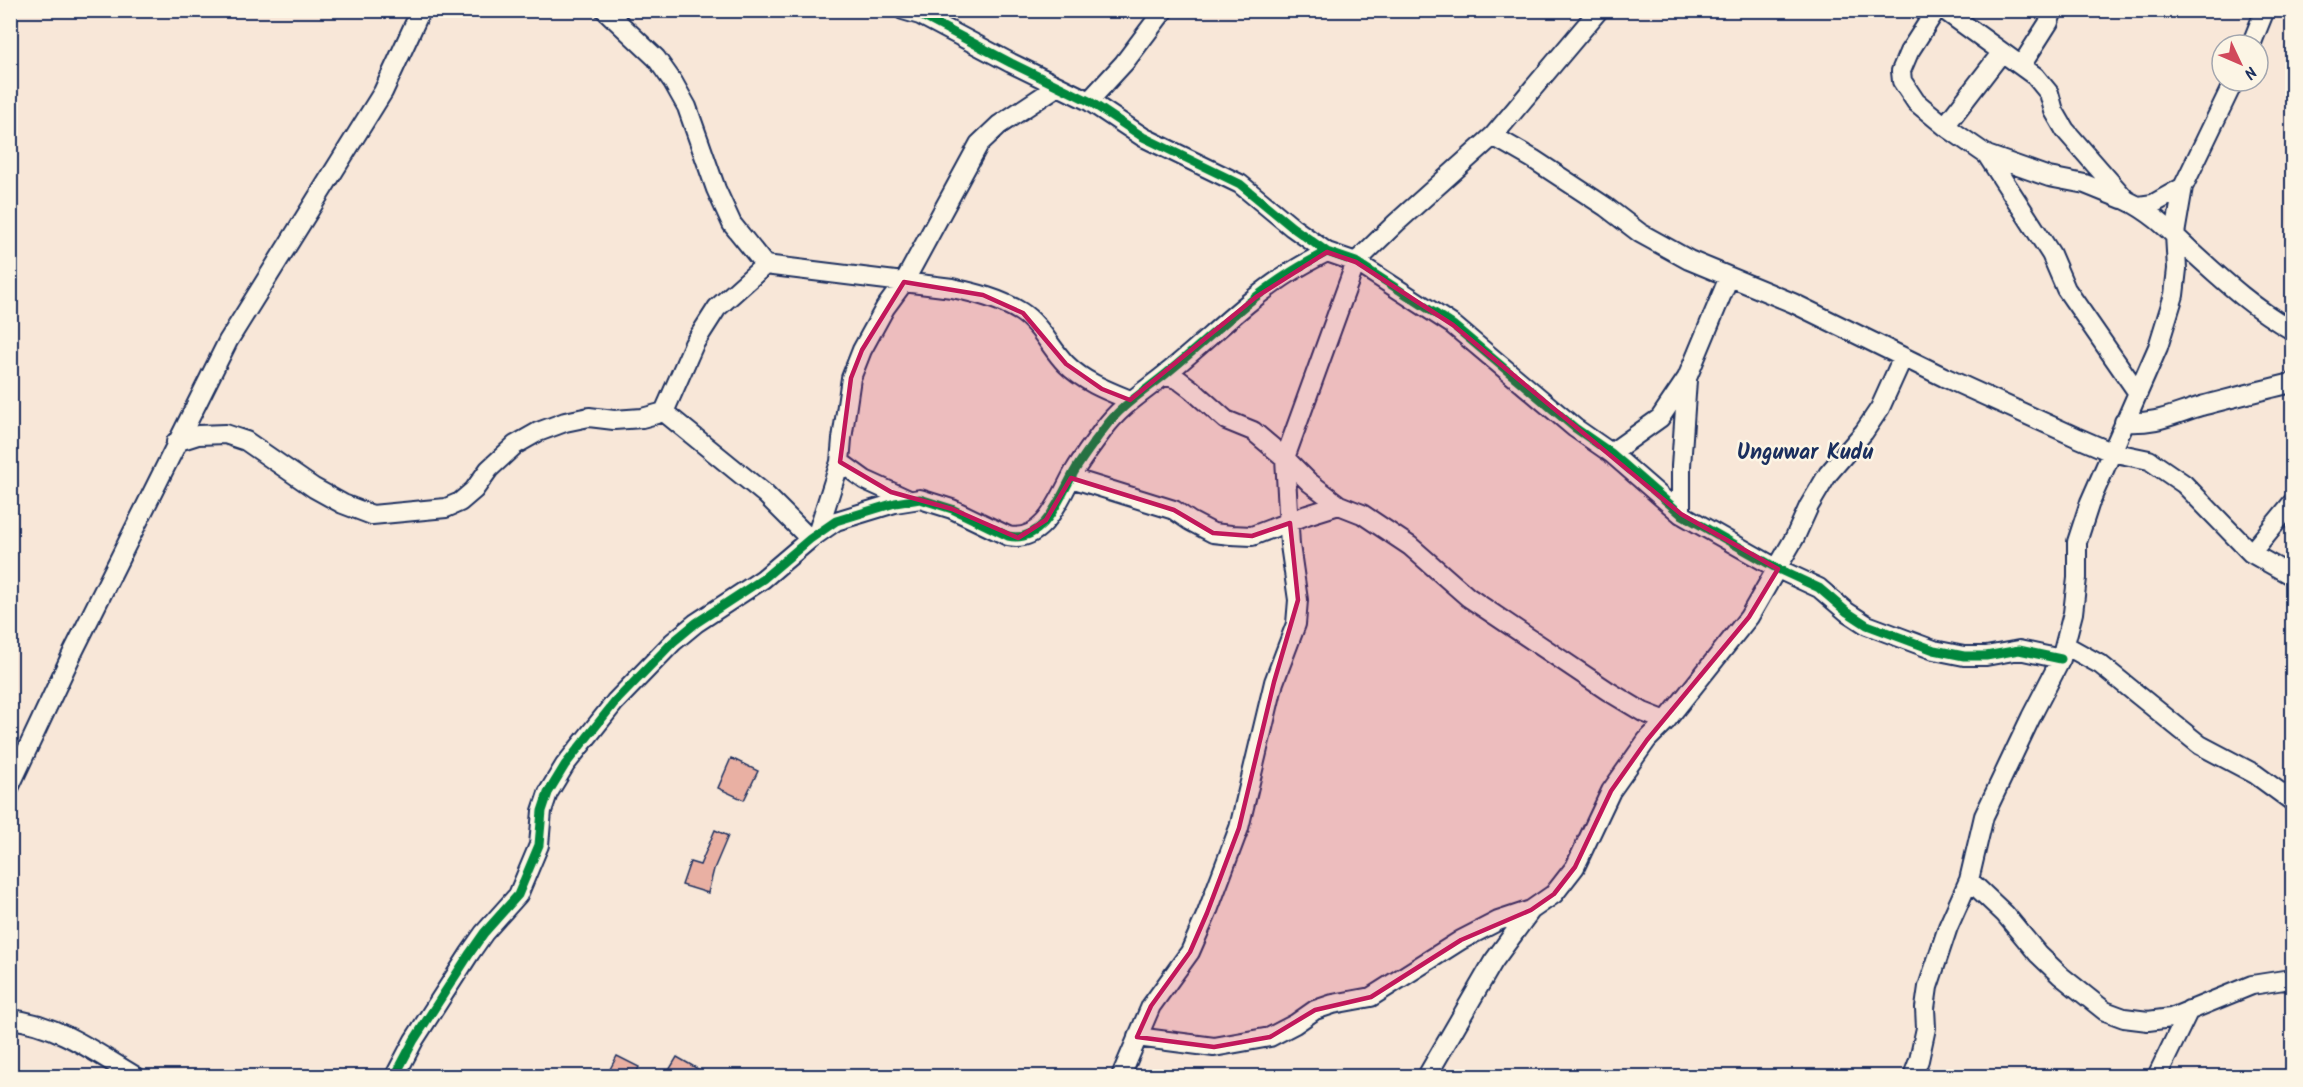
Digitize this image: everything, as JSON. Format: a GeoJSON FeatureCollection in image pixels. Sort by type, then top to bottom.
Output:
{"type":"FeatureCollection","features":[{"type":"Feature","properties":{"kind":"street"},"geometry":{"type":"LineString","coordinates":[[10,786],[72,654],[228,341],[383,92],[421,10]]}},
{"type":"Feature","properties":{"kind":"street"},"geometry":{"type":"LineString","coordinates":[[605,10],[656,58],[673,81],[687,107],[716,189],[732,224],[765,265],[952,288],[983,295],[1023,313],[1066,364],[1102,389],[1130,400]]}},
{"type":"Feature","properties":{"kind":"street"},"geometry":{"type":"LineString","coordinates":[[903,10],[920,15],[1089,100],[1143,137],[1240,184],[1292,227],[1327,252],[1356,262],[1453,325],[1575,428],[1611,453],[1681,514],[1778,569],[1819,588],[1847,612],[1867,625],[1934,650],[1964,656],[1986,656],[2019,650],[2063,652],[2101,665],[2200,745],[2254,774],[2292,801]]}},
{"type":"Feature","properties":{"kind":"street"},"geometry":{"type":"LineString","coordinates":[[1089,100],[1124,63],[1164,10]]}},
{"type":"Feature","properties":{"kind":"street"},"geometry":{"type":"LineString","coordinates":[[1121,1077],[1152,1006],[1190,952],[1239,828],[1274,682],[1296,624],[1298,600],[1293,574],[1286,459],[1356,262],[1412,208],[1493,136],[1599,10]]}},
{"type":"Feature","properties":{"kind":"street"},"geometry":{"type":"LineString","coordinates":[[1936,10],[1909,52],[1901,71],[1902,81],[1912,96],[1945,126],[1987,155],[2049,177],[2085,184],[2133,203],[2153,204],[2183,187]]}},
{"type":"Feature","properties":{"kind":"street"},"geometry":{"type":"LineString","coordinates":[[1944,10],[2035,76],[2049,93],[2054,111],[2065,130],[2133,203],[2175,234],[2247,301],[2292,330]]}},
{"type":"Feature","properties":{"kind":"street"},"geometry":{"type":"LineString","coordinates":[[2021,66],[2049,22],[2053,10]]}},
{"type":"Feature","properties":{"kind":"street"},"geometry":{"type":"LineString","coordinates":[[2256,33],[2265,10]]}},
{"type":"Feature","properties":{"kind":"street"},"geometry":{"type":"LineString","coordinates":[[1945,126],[2002,52]]}},
{"type":"Feature","properties":{"kind":"street"},"geometry":{"type":"LineString","coordinates":[[813,536],[840,462],[851,378],[862,350],[885,308],[904,282],[979,144],[999,125],[1058,86]]}},
{"type":"Feature","properties":{"kind":"street"},"geometry":{"type":"LineString","coordinates":[[1912,1077],[1919,1060],[1926,1028],[1925,1008],[1928,987],[1948,927],[1968,880],[1984,816],[2063,652],[2073,613],[2078,578],[2077,542],[2090,502],[2158,347],[2174,295],[2177,269],[2175,234],[2183,187],[2228,93]]}},
{"type":"Feature","properties":{"kind":"street"},"geometry":{"type":"LineString","coordinates":[[1493,136],[1533,159],[1606,207],[1640,233],[1689,260],[1793,303],[2065,433],[2111,452],[2149,460],[2184,484],[2252,553],[2292,576]]}},
{"type":"Feature","properties":{"kind":"street"},"geometry":{"type":"LineString","coordinates":[[1987,155],[2051,254],[2066,289],[2138,393]]}},
{"type":"Feature","properties":{"kind":"street"},"geometry":{"type":"LineString","coordinates":[[395,1077],[414,1040],[475,947],[518,895],[539,845],[542,811],[548,793],[584,739],[615,702],[673,642],[696,623],[763,579],[813,536],[836,521],[909,500],[920,499],[952,509],[1008,536],[1018,538],[1035,531],[1046,520],[1104,428],[1130,400],[1165,375],[1256,297],[1290,272],[1327,252]]}},
{"type":"Feature","properties":{"kind":"street"},"geometry":{"type":"LineString","coordinates":[[664,412],[694,345],[717,308],[765,265]]}},
{"type":"Feature","properties":{"kind":"street"},"geometry":{"type":"LineString","coordinates":[[1611,453],[1660,418],[1687,378],[1728,277]]}},
{"type":"Feature","properties":{"kind":"street"},"geometry":{"type":"LineString","coordinates":[[1137,1037],[1214,1047],[1270,1037],[1315,1010],[1371,997],[1461,940],[1498,921],[1531,910],[1554,894],[1575,867],[1611,791],[1647,740],[1666,721],[1749,617],[1778,569],[1809,506],[1828,474],[1864,432],[1880,408],[1903,357]]}},
{"type":"Feature","properties":{"kind":"street"},"geometry":{"type":"LineString","coordinates":[[1165,375],[1179,380],[1226,420],[1253,431],[1286,459],[1308,482],[1340,506],[1362,514],[1410,546],[1468,597],[1608,691],[1643,712],[1666,721]]}},
{"type":"Feature","properties":{"kind":"street"},"geometry":{"type":"LineString","coordinates":[[1681,514],[1681,466],[1687,378]]}},
{"type":"Feature","properties":{"kind":"street"},"geometry":{"type":"LineString","coordinates":[[2124,422],[2139,423],[2167,419],[2190,409],[2292,383]]}},
{"type":"Feature","properties":{"kind":"street"},"geometry":{"type":"LineString","coordinates":[[176,442],[198,435],[225,434],[246,441],[315,488],[343,504],[372,514],[446,508],[460,502],[515,445],[538,432],[565,422],[589,417],[614,420],[642,418],[664,412]]}},
{"type":"Feature","properties":{"kind":"street"},"geometry":{"type":"LineString","coordinates":[[664,412],[813,536]]}},
{"type":"Feature","properties":{"kind":"street"},"geometry":{"type":"LineString","coordinates":[[840,462],[865,480],[909,500]]}},
{"type":"Feature","properties":{"kind":"street"},"geometry":{"type":"LineString","coordinates":[[1071,478],[1174,510],[1213,533],[1252,536],[1290,523],[1307,514],[1340,506]]}},
{"type":"Feature","properties":{"kind":"street"},"geometry":{"type":"LineString","coordinates":[[2252,553],[2292,503]]}},
{"type":"Feature","properties":{"kind":"street"},"geometry":{"type":"LineString","coordinates":[[1968,880],[2005,914],[2038,954],[2104,1011],[2124,1018],[2148,1021],[2171,1018],[2252,985],[2284,980],[2292,982]]}},
{"type":"Feature","properties":{"kind":"street"},"geometry":{"type":"LineString","coordinates":[[1427,1077],[1493,962],[1531,910]]}},
{"type":"Feature","properties":{"kind":"street"},"geometry":{"type":"LineString","coordinates":[[2157,1077],[2189,1010]]}},
{"type":"Feature","properties":{"kind":"street"},"geometry":{"type":"LineString","coordinates":[[10,1019],[50,1028],[78,1042],[135,1077]]}},
{"type":"Feature","properties":{"kind":"highlighted area"},"geometry":{"type":"Polygon","coordinates":[[[1327,252],[1356,262],[1453,325],[1681,514],[1778,569],[1749,617],[1647,740],[1611,791],[1575,867],[1554,894],[1531,910],[1461,940],[1371,997],[1315,1010],[1270,1037],[1214,1047],[1137,1037],[1151,1006],[1190,952],[1239,828],[1274,682],[1298,600],[1290,523],[1252,536],[1213,533],[1174,510],[1071,478],[1046,520],[1018,538],[952,509],[891,492],[840,462],[851,378],[862,350],[904,282],[983,295],[1023,313],[1066,364],[1102,389],[1130,400],[1256,297],[1327,252]]]}},
{"type":"Feature","properties":{"kind":"building"},"geometry":{"type":"Polygon","coordinates":[[[731,758],[758,771],[744,800],[718,788],[731,758]]]}},
{"type":"Feature","properties":{"kind":"building"},"geometry":{"type":"Polygon","coordinates":[[[715,830],[728,836],[714,869],[708,893],[682,885],[690,862],[700,865],[715,830]]]}},
{"type":"Feature","properties":{"kind":"building"},"geometry":{"type":"Polygon","coordinates":[[[617,1056],[639,1067],[634,1077],[619,1077],[609,1071],[617,1056]]]}},
{"type":"Feature","properties":{"kind":"building"},"geometry":{"type":"Polygon","coordinates":[[[677,1057],[691,1065],[711,1077],[665,1077],[677,1057]]]}},
{"type":"Feature","properties":{"kind":"cycle path"},"geometry":{"type":"LineString","coordinates":[[903,10],[920,15],[1089,101],[1143,137],[1240,184],[1292,227],[1327,252],[1356,262],[1453,325],[1575,428],[1611,453],[1681,514],[1778,569],[1819,588],[1847,612],[1867,625],[1934,650],[1964,656],[1986,656],[2019,650],[2061,659]]}},
{"type":"Feature","properties":{"kind":"cycle path"},"geometry":{"type":"LineString","coordinates":[[395,1076],[414,1040],[470,953],[484,933],[518,895],[539,845],[542,811],[548,793],[565,765],[615,702],[673,642],[696,623],[763,579],[810,539],[836,521],[895,503],[920,499],[952,509],[1008,536],[1021,537],[1032,533],[1049,516],[1080,462],[1117,413],[1258,295],[1291,272],[1327,252]]}},
{"type":"Feature","properties":{"kind":"district","name":"Unguwar Kudu"},"geometry":{"type":"Point","coordinates":[1805,453]}}]}
